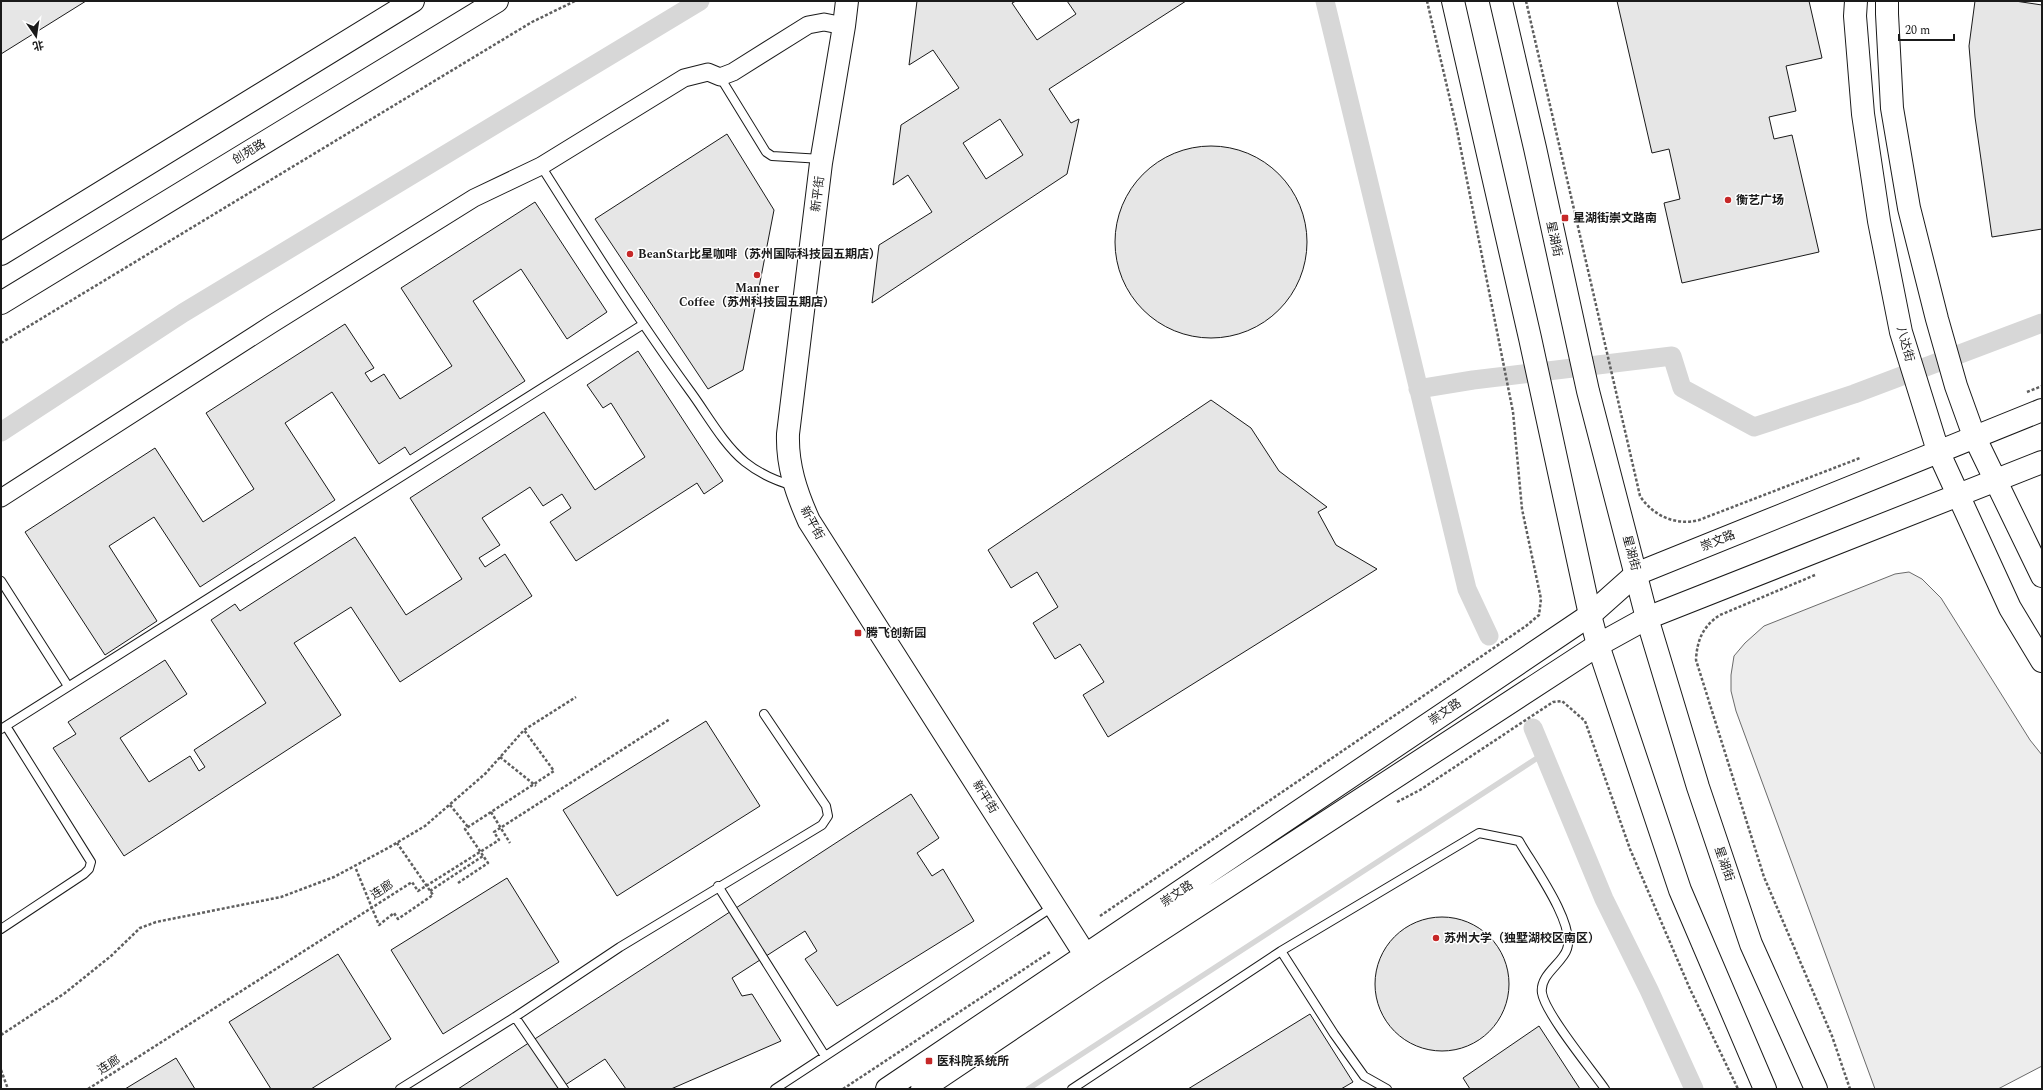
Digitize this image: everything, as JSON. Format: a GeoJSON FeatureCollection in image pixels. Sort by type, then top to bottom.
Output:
{"type":"FeatureCollection","features":[{"type":"Feature","properties":{"kind":"main road"},"geometry":{"type":"LineString","coordinates":[[1,254],[413,1]]}},
{"type":"Feature","properties":{"kind":"main road","name":"创苑路"},"geometry":{"type":"LineString","coordinates":[[1,303],[497,1]]}},
{"type":"Feature","properties":{"kind":"main road","name":"新平街"},"geometry":{"type":"LineString","coordinates":[[847,1],[822,159],[788,434],[788,453],[795,486],[809,521],[1091,964]]}},
{"type":"Feature","properties":{"kind":"main road"},"geometry":{"type":"LineString","coordinates":[[1453,1],[1530,338],[1590,615],[1598,645],[1680,890],[1765,1089]]}},
{"type":"Feature","properties":{"kind":"main road","name":"星湖街"},"geometry":{"type":"LineString","coordinates":[[1501,1],[1588,391],[1648,618],[1698,786],[1751,944],[1816,1089]]}},
{"type":"Feature","properties":{"kind":"main road","name":"八达街"},"geometry":{"type":"LineString","coordinates":[[1856,1],[1855,16],[1863,114],[1879,221],[1901,332],[1938,451],[2010,608],[2042,661]]}},
{"type":"Feature","properties":{"kind":"main road"},"geometry":{"type":"LineString","coordinates":[[1888,1],[1886,14],[1892,108],[1909,208],[1937,319],[1956,386],[1974,436],[1994,480],[2042,576]]}},
{"type":"Feature","properties":{"kind":"main road","name":"崇文路"},"geometry":{"type":"LineString","coordinates":[[922,1089],[1091,964],[1452,708],[1590,615],[1636,574],[1974,436],[2042,410]]}},
{"type":"Feature","properties":{"kind":"main road","name":"崇文路"},"geometry":{"type":"LineString","coordinates":[[887,1089],[1464,732],[1598,645],[1648,618],[2042,462]]}},
{"type":"Feature","properties":{"kind":"street"},"geometry":{"type":"LineString","coordinates":[[1,498],[272,324],[474,198],[541,166],[684,78],[708,72],[720,77],[733,72],[808,25],[824,22],[844,26]]}},
{"type":"Feature","properties":{"kind":"lane"},"geometry":{"type":"LineString","coordinates":[[720,77],[766,152],[772,156],[822,159]]}},
{"type":"Feature","properties":{"kind":"lane"},"geometry":{"type":"LineString","coordinates":[[541,166],[642,325],[725,439],[744,461],[776,481],[795,486]]}},
{"type":"Feature","properties":{"kind":"lane"},"geometry":{"type":"LineString","coordinates":[[1,929],[84,874],[89,869],[91,862],[4,727],[642,325]]}},
{"type":"Feature","properties":{"kind":"lane"},"geometry":{"type":"LineString","coordinates":[[1,581],[68,686]]}},
{"type":"Feature","properties":{"kind":"lane"},"geometry":{"type":"LineString","coordinates":[[400,1089],[516,1017],[620,947],[718,886],[822,825],[828,816],[826,806],[764,714]]}},
{"type":"Feature","properties":{"kind":"lane"},"geometry":{"type":"LineString","coordinates":[[1072,1089],[1281,951],[1479,833],[1519,841],[1562,914],[1569,934],[1567,950],[1547,975],[1542,992],[1548,1008],[1604,1089]]}},
{"type":"Feature","properties":{"kind":"lane"},"geometry":{"type":"LineString","coordinates":[[718,886],[825,1056]]}},
{"type":"Feature","properties":{"kind":"lane"},"geometry":{"type":"LineString","coordinates":[[775,1089],[1054,906]]}},
{"type":"Feature","properties":{"kind":"lane"},"geometry":{"type":"LineString","coordinates":[[1281,951],[1334,1034],[1364,1076],[1387,1089]]}},
{"type":"Feature","properties":{"kind":"lane"},"geometry":{"type":"LineString","coordinates":[[516,1017],[564,1089]]}},
{"type":"Feature","properties":{"kind":"path"},"geometry":{"type":"LineString","coordinates":[[1,343],[532,22],[575,1]]}},
{"type":"Feature","properties":{"kind":"path"},"geometry":{"type":"LineString","coordinates":[[1100,916],[1520,631],[1539,615],[1541,599],[1522,509],[1513,412],[1456,125],[1427,1]]}},
{"type":"Feature","properties":{"kind":"path"},"geometry":{"type":"LineString","coordinates":[[1526,1],[1640,496],[1645,504],[1656,513],[1678,523],[1688,523],[1860,458]]}},
{"type":"Feature","properties":{"kind":"path"},"geometry":{"type":"LineString","coordinates":[[2027,392],[2042,386]]}},
{"type":"Feature","properties":{"kind":"path"},"geometry":{"type":"LineString","coordinates":[[1820,573],[1720,615],[1708,623],[1699,641],[1696,660],[1764,877],[1832,1036],[1850,1089]]}},
{"type":"Feature","properties":{"kind":"path"},"geometry":{"type":"LineString","coordinates":[[1,1035],[65,993],[111,956],[140,928],[156,922],[281,897],[334,877],[397,843],[425,826],[486,773],[524,730],[576,696]]}},
{"type":"Feature","properties":{"kind":"path","name":"连廊"},"geometry":{"type":"LineString","coordinates":[[88,1089],[412,882],[418,891],[499,840],[494,832],[670,719]]}},
{"type":"Feature","properties":{"kind":"path"},"geometry":{"type":"LineString","coordinates":[[1587,729],[1630,849],[1690,989],[1738,1089]]}},
{"type":"Feature","properties":{"kind":"path"},"geometry":{"type":"LineString","coordinates":[[458,883],[488,863],[465,829],[536,786],[554,771],[524,730]]}},
{"type":"Feature","properties":{"kind":"path"},"geometry":{"type":"LineString","coordinates":[[500,757],[536,786]]}},
{"type":"Feature","properties":{"kind":"path"},"geometry":{"type":"LineString","coordinates":[[450,804],[468,827]]}},
{"type":"Feature","properties":{"kind":"path"},"geometry":{"type":"LineString","coordinates":[[491,812],[510,843]]}},
{"type":"Feature","properties":{"kind":"path"},"geometry":{"type":"LineString","coordinates":[[356,869],[379,925],[394,913],[398,919],[433,895],[397,843]]}},
{"type":"Feature","properties":{"kind":"path"},"geometry":{"type":"LineString","coordinates":[[430,891],[483,856]]}},
{"type":"Feature","properties":{"kind":"path"},"geometry":{"type":"LineString","coordinates":[[843,1089],[1050,952]]}},
{"type":"Feature","properties":{"kind":"path"},"geometry":{"type":"LineString","coordinates":[[1,1070],[8,1089]]}},
{"type":"Feature","properties":{"kind":"shaded area"},"geometry":{"type":"Polygon","coordinates":[[[1909,572],[1922,579],[1941,598],[2030,740],[2042,755],[2042,1066],[1998,1089],[1875,1089],[1736,711],[1731,691],[1731,675],[1734,656],[1745,643],[1764,626],[1895,574],[1909,572]]]}},
{"type":"Feature","properties":{"kind":"building"},"geometry":{"type":"Polygon","coordinates":[[[1,1],[86,1],[1,54],[1,1]]]}},
{"type":"Feature","properties":{"kind":"building"},"geometry":{"type":"Polygon","coordinates":[[[917,1],[1016,1],[1012,3],[1037,40],[1076,14],[1067,1],[1186,1],[1049,89],[1071,123],[1079,119],[1067,174],[872,303],[879,245],[932,212],[908,175],[893,185],[901,125],[959,88],[933,50],[909,65],[917,1]],[[1000,119],[963,143],[986,179],[1023,155],[1000,119]]]}},
{"type":"Feature","properties":{"kind":"building"},"geometry":{"type":"Polygon","coordinates":[[[1617,1],[1809,1],[1822,58],[1786,66],[1796,111],[1769,117],[1774,139],[1792,135],[1819,252],[1682,283],[1664,203],[1680,199],[1669,149],[1652,153],[1617,1]]]}},
{"type":"Feature","properties":{"kind":"building"},"geometry":{"type":"Polygon","coordinates":[[[1975,1],[2015,1],[2042,5],[2042,229],[1992,237],[1975,117],[1969,46],[1975,1]]]}},
{"type":"Feature","properties":{"kind":"building"},"geometry":{"type":"Polygon","coordinates":[[[727,134],[774,210],[743,370],[708,389],[595,219],[727,134]]]}},
{"type":"Feature","properties":{"kind":"building"},"geometry":{"type":"Polygon","coordinates":[[[1220,146],[1230,147],[1256,157],[1272,167],[1286,181],[1300,205],[1306,223],[1306,261],[1300,279],[1286,303],[1272,317],[1248,331],[1230,337],[1202,338],[1192,337],[1166,327],[1150,317],[1136,303],[1122,279],[1116,261],[1115,233],[1116,223],[1126,197],[1136,181],[1150,167],[1174,153],[1192,147],[1220,146]]]}},
{"type":"Feature","properties":{"kind":"building"},"geometry":{"type":"Polygon","coordinates":[[[535,202],[607,312],[567,339],[521,269],[473,301],[525,381],[410,455],[405,447],[379,464],[332,392],[285,423],[335,500],[200,587],[154,517],[109,546],[157,621],[105,655],[25,532],[155,448],[203,522],[254,489],[206,413],[345,324],[374,368],[365,373],[371,382],[384,374],[400,399],[452,366],[401,288],[535,202]]]}},
{"type":"Feature","properties":{"kind":"building"},"geometry":{"type":"Polygon","coordinates":[[[638,351],[723,481],[704,494],[697,483],[576,561],[550,522],[571,508],[562,494],[543,506],[530,487],[482,518],[500,545],[479,558],[485,567],[505,554],[532,596],[400,682],[351,607],[294,643],[341,715],[124,856],[53,748],[76,734],[68,722],[165,660],[187,694],[120,738],[149,782],[190,756],[199,771],[205,767],[194,750],[266,703],[211,620],[235,604],[240,611],[355,537],[406,615],[462,579],[410,498],[544,412],[595,490],[645,457],[611,403],[603,408],[587,385],[638,351]]]}},
{"type":"Feature","properties":{"kind":"building"},"geometry":{"type":"Polygon","coordinates":[[[1211,400],[1251,428],[1279,471],[1327,507],[1318,512],[1336,545],[1377,569],[1108,737],[1083,695],[1104,682],[1080,644],[1055,659],[1033,623],[1058,607],[1037,572],[1011,588],[988,550],[1211,400]]]}},
{"type":"Feature","properties":{"kind":"building"},"geometry":{"type":"Polygon","coordinates":[[[706,721],[760,806],[617,896],[563,810],[706,721]]]}},
{"type":"Feature","properties":{"kind":"building"},"geometry":{"type":"Polygon","coordinates":[[[911,794],[939,838],[917,853],[932,876],[943,869],[974,921],[837,1006],[805,959],[817,951],[805,931],[732,978],[742,996],[752,994],[781,1041],[671,1089],[626,1089],[605,1059],[559,1089],[458,1089],[911,794]]]}},
{"type":"Feature","properties":{"kind":"building"},"geometry":{"type":"Polygon","coordinates":[[[507,878],[559,962],[443,1034],[391,950],[507,878]]]}},
{"type":"Feature","properties":{"kind":"building"},"geometry":{"type":"Polygon","coordinates":[[[1442,917],[1467,922],[1489,937],[1504,959],[1509,984],[1504,1009],[1489,1031],[1467,1046],[1442,1051],[1417,1046],[1395,1031],[1380,1009],[1375,984],[1380,959],[1395,937],[1417,922],[1442,917]]]}},
{"type":"Feature","properties":{"kind":"building"},"geometry":{"type":"Polygon","coordinates":[[[338,954],[391,1039],[311,1089],[271,1089],[229,1022],[338,954]]]}},
{"type":"Feature","properties":{"kind":"building"},"geometry":{"type":"Polygon","coordinates":[[[1310,1014],[1353,1082],[1341,1089],[1188,1089],[1310,1014]]]}},
{"type":"Feature","properties":{"kind":"building"},"geometry":{"type":"Polygon","coordinates":[[[1539,1026],[1580,1089],[1470,1089],[1463,1078],[1539,1026]]]}},
{"type":"Feature","properties":{"kind":"building"},"geometry":{"type":"Polygon","coordinates":[[[176,1058],[195,1089],[125,1089],[176,1058]]]}},
{"type":"Feature","properties":{"kind":"waterway"},"geometry":{"type":"LineString","coordinates":[[1,432],[183,313],[700,1]]}},
{"type":"Feature","properties":{"kind":"waterway"},"geometry":{"type":"LineString","coordinates":[[1325,1],[1467,589],[1489,636]]}},
{"type":"Feature","properties":{"kind":"waterway"},"geometry":{"type":"LineString","coordinates":[[1418,389],[1473,380],[1672,356],[1682,388],[1754,427],[1854,394],[2042,323]]}},
{"type":"Feature","properties":{"kind":"waterway"},"geometry":{"type":"LineString","coordinates":[[1533,728],[1604,899],[1649,990],[1694,1089]]}},
{"type":"Feature","properties":{"kind":"waterway"},"geometry":{"type":"LineString","coordinates":[[1028,1089],[1545,753]]}},
{"type":"Feature","properties":{"kind":"place","name":"衡艺广场"},"geometry":{"type":"Point","coordinates":[1728,200]}},
{"type":"Feature","properties":{"kind":"place","name":"星湖街崇文路南"},"geometry":{"type":"Point","coordinates":[1565,218]}},
{"type":"Feature","properties":{"kind":"place","name":"BeanStar比星咖啡（苏州国际科技园五期店）"},"geometry":{"type":"Point","coordinates":[630,254]}},
{"type":"Feature","properties":{"kind":"place","name":"Manner Coffee（苏州科技园五期店）"},"geometry":{"type":"Point","coordinates":[757,275]}},
{"type":"Feature","properties":{"kind":"place","name":"腾飞创新园"},"geometry":{"type":"Point","coordinates":[858,633]}},
{"type":"Feature","properties":{"kind":"place","name":"苏州大学（独墅湖校区南区）"},"geometry":{"type":"Point","coordinates":[1436,938]}},
{"type":"Feature","properties":{"kind":"place","name":"医科院系统所"},"geometry":{"type":"Point","coordinates":[929,1061]}}]}
